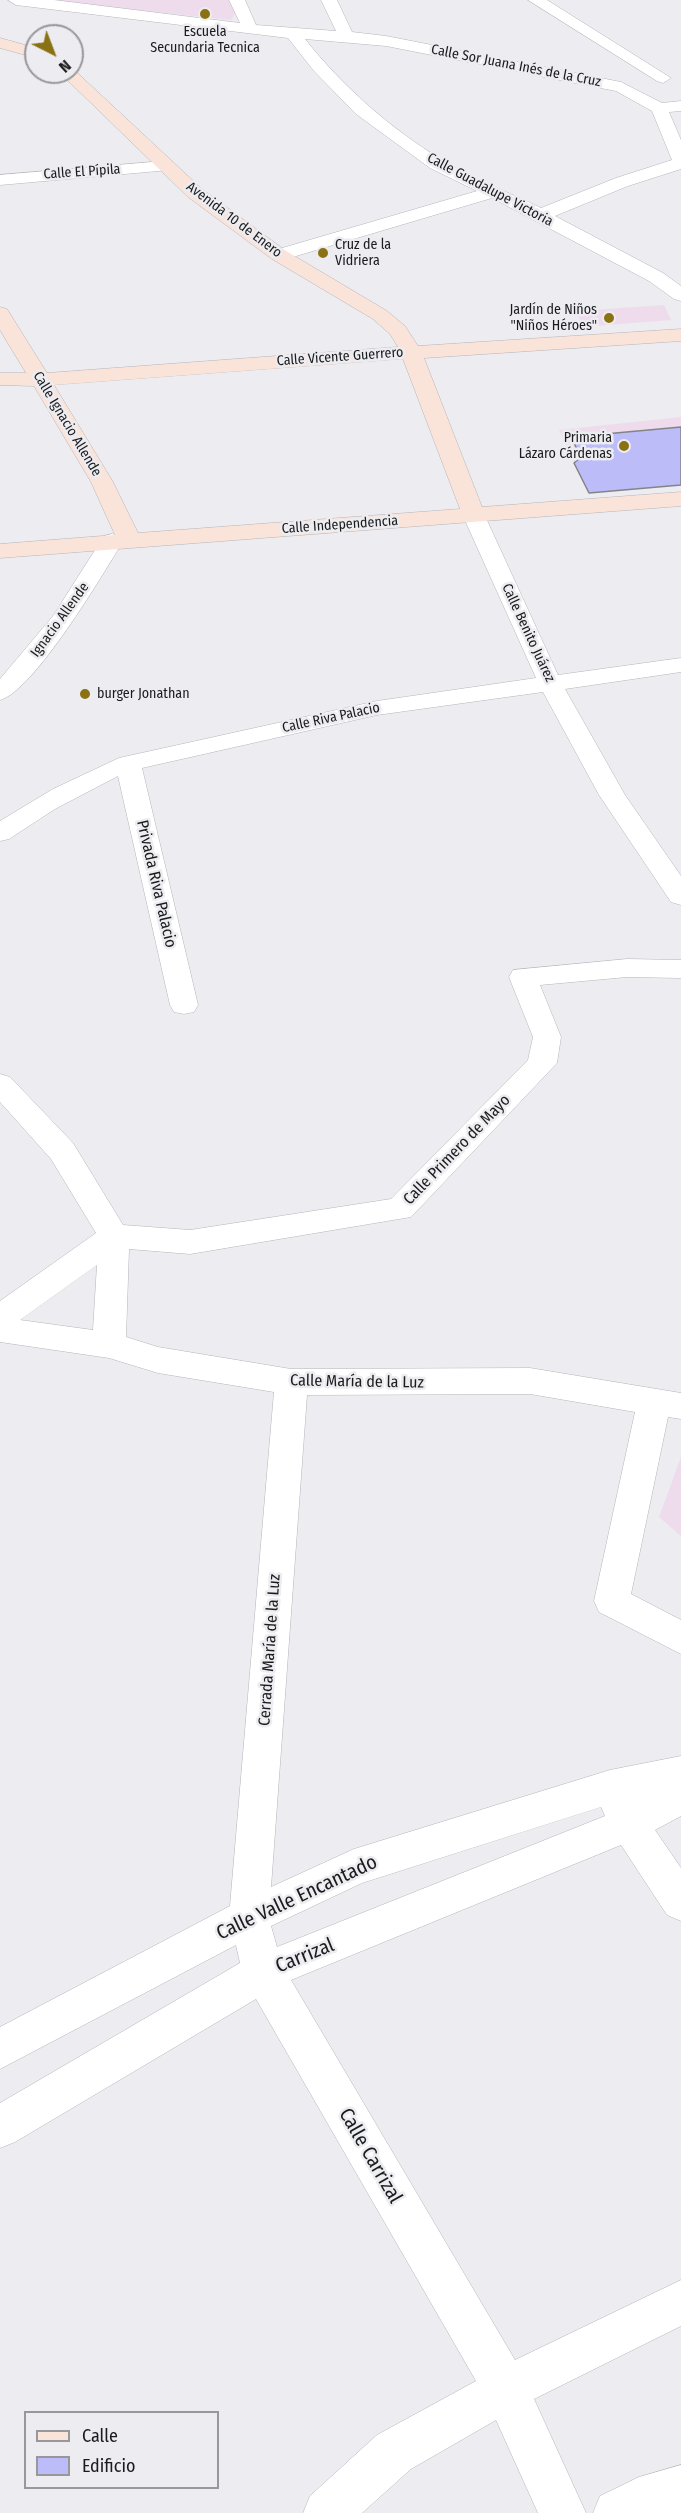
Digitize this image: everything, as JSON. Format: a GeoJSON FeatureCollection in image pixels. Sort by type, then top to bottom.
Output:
{"type":"FeatureCollection","features":[{"type":"Feature","properties":{"kind":"street","name":"Calle Sor Juana Inés de la Cruz"},"geometry":{"type":"LineString","coordinates":[[16,0],[293,34],[346,36],[386,41],[621,87],[659,108]]}},
{"type":"Feature","properties":{"kind":"street"},"geometry":{"type":"LineString","coordinates":[[237,0],[250,28]]}},
{"type":"Feature","properties":{"kind":"street"},"geometry":{"type":"LineString","coordinates":[[329,0],[346,36]]}},
{"type":"Feature","properties":{"kind":"street"},"geometry":{"type":"LineString","coordinates":[[536,0],[663,78]]}},
{"type":"Feature","properties":{"kind":"street","name":"Calle Guadalupe Victoria"},"geometry":{"type":"LineString","coordinates":[[293,34],[320,68],[362,110],[436,164],[540,214],[656,277],[681,295]]}},
{"type":"Feature","properties":{"kind":"street"},"geometry":{"type":"LineString","coordinates":[[0,43],[24,50]]}},
{"type":"Feature","properties":{"kind":"street"},"geometry":{"type":"LineString","coordinates":[[621,87],[681,73]]}},
{"type":"Feature","properties":{"kind":"street","name":"Avenida 10 de Enero"},"geometry":{"type":"LineString","coordinates":[[80,84],[164,166],[195,192],[279,255],[380,315],[398,330],[411,352]]}},
{"type":"Feature","properties":{"kind":"street"},"geometry":{"type":"LineString","coordinates":[[540,214],[681,162],[659,108],[681,106]]}},
{"type":"Feature","properties":{"kind":"street","name":"Calle El Pípila"},"geometry":{"type":"LineString","coordinates":[[0,180],[164,166]]}},
{"type":"Feature","properties":{"kind":"street"},"geometry":{"type":"LineString","coordinates":[[279,255],[494,192]]}},
{"type":"Feature","properties":{"kind":"street","name":"Calle Ignacio Allende"},"geometry":{"type":"LineString","coordinates":[[0,313],[102,482],[120,541]]}},
{"type":"Feature","properties":{"kind":"street","name":"Calle Vicente Guerrero"},"geometry":{"type":"LineString","coordinates":[[0,379],[41,380],[681,334]]}},
{"type":"Feature","properties":{"kind":"street","name":"Calle Benito Juárez"},"geometry":{"type":"LineString","coordinates":[[411,352],[474,516],[550,683],[612,795],[681,896]]}},
{"type":"Feature","properties":{"kind":"street","name":"Calle Independencia"},"geometry":{"type":"LineString","coordinates":[[0,551],[681,499]]}},
{"type":"Feature","properties":{"kind":"street","name":"Ignacio Allende"},"geometry":{"type":"LineString","coordinates":[[0,693],[21,673],[120,541]]}},
{"type":"Feature","properties":{"kind":"street","name":"Calle Riva Palacio"},"geometry":{"type":"LineString","coordinates":[[0,833],[32,810],[89,779],[128,763],[377,708],[681,665]]}},
{"type":"Feature","properties":{"kind":"street","name":"Privada Riva Palacio"},"geometry":{"type":"LineString","coordinates":[[128,763],[184,1005]]}},
{"type":"Feature","properties":{"kind":"street","name":"Calle Primero de Mayo"},"geometry":{"type":"LineString","coordinates":[[114,1236],[190,1242],[400,1209],[542,1063],[547,1037],[523,976],[627,968],[681,969]]}},
{"type":"Feature","properties":{"kind":"street"},"geometry":{"type":"LineString","coordinates":[[0,1084],[62,1151],[114,1236],[109,1345]]}},
{"type":"Feature","properties":{"kind":"street"},"geometry":{"type":"LineString","coordinates":[[0,1318],[114,1236]]}},
{"type":"Feature","properties":{"kind":"street","name":"Calle María de la Luz"},"geometry":{"type":"LineString","coordinates":[[0,1330],[109,1345],[158,1360],[291,1382],[530,1381],[668,1404]]}},
{"type":"Feature","properties":{"kind":"street","name":"Cerrada María de la Luz"},"geometry":{"type":"LineString","coordinates":[[249,1917],[291,1382]]}},
{"type":"Feature","properties":{"kind":"street"},"geometry":{"type":"LineString","coordinates":[[668,1404],[612,1601],[681,1638]]}},
{"type":"Feature","properties":{"kind":"street","name":"Calle Valle Encantado"},"geometry":{"type":"LineString","coordinates":[[0,2049],[249,1917],[354,1867],[610,1787],[681,1773]]}},
{"type":"Feature","properties":{"kind":"street"},"geometry":{"type":"LineString","coordinates":[[610,1787],[629,1824],[681,1902]]}},
{"type":"Feature","properties":{"kind":"street"},"geometry":{"type":"LineString","coordinates":[[629,1824],[681,1797]]}},
{"type":"Feature","properties":{"kind":"street","name":"Carrizal"},"geometry":{"type":"LineString","coordinates":[[0,2127],[263,1972],[629,1824]]}},
{"type":"Feature","properties":{"kind":"street","name":"Calle Carrizal"},"geometry":{"type":"LineString","coordinates":[[249,1917],[263,1972],[506,2389],[562,2513]]}},
{"type":"Feature","properties":{"kind":"street"},"geometry":{"type":"LineString","coordinates":[[327,2513],[394,2452],[506,2389],[681,2302]]}},
{"type":"Feature","properties":{"kind":"street"},"geometry":{"type":"LineString","coordinates":[[617,2513],[639,2501],[681,2489]]}},
{"type":"Feature","properties":{"kind":"shaded area","name":"Escuela Secundaria Tecnica"},"geometry":{"type":"Polygon","coordinates":[[[44,0],[236,0],[239,8],[231,20],[44,0]]]}},
{"type":"Feature","properties":{"kind":"shaded area"},"geometry":{"type":"Polygon","coordinates":[[[664,305],[671,320],[582,327],[577,311],[664,305]]]}},
{"type":"Feature","properties":{"kind":"shaded area","name":"Primaria Lázaro Cárdenas"},"geometry":{"type":"Polygon","coordinates":[[[681,417],[681,485],[589,493],[559,430],[681,417]]]}},
{"type":"Feature","properties":{"kind":"shaded area"},"geometry":{"type":"Polygon","coordinates":[[[681,1457],[681,1536],[659,1517],[681,1457]]]}},
{"type":"Feature","properties":{"kind":"building","name":"Primaria Lázaro Cárdenas"},"geometry":{"type":"Polygon","coordinates":[[[681,427],[681,485],[589,493],[574,463],[580,458],[572,437],[681,427]]]}},
{"type":"Feature","properties":{"kind":"place","name":"Escuela Secundaria Tecnica"},"geometry":{"type":"Point","coordinates":[205,14]}},
{"type":"Feature","properties":{"kind":"place","name":"Cruz de la Vidriera"},"geometry":{"type":"Point","coordinates":[323,253]}},
{"type":"Feature","properties":{"kind":"place","name":"Jardín de Niños \"Niños Héroes\""},"geometry":{"type":"Point","coordinates":[609,318]}},
{"type":"Feature","properties":{"kind":"place","name":"Primaria Lázaro Cárdenas"},"geometry":{"type":"Point","coordinates":[624,446]}},
{"type":"Feature","properties":{"kind":"place","name":"burger Jonathan"},"geometry":{"type":"Point","coordinates":[85,694]}}]}
